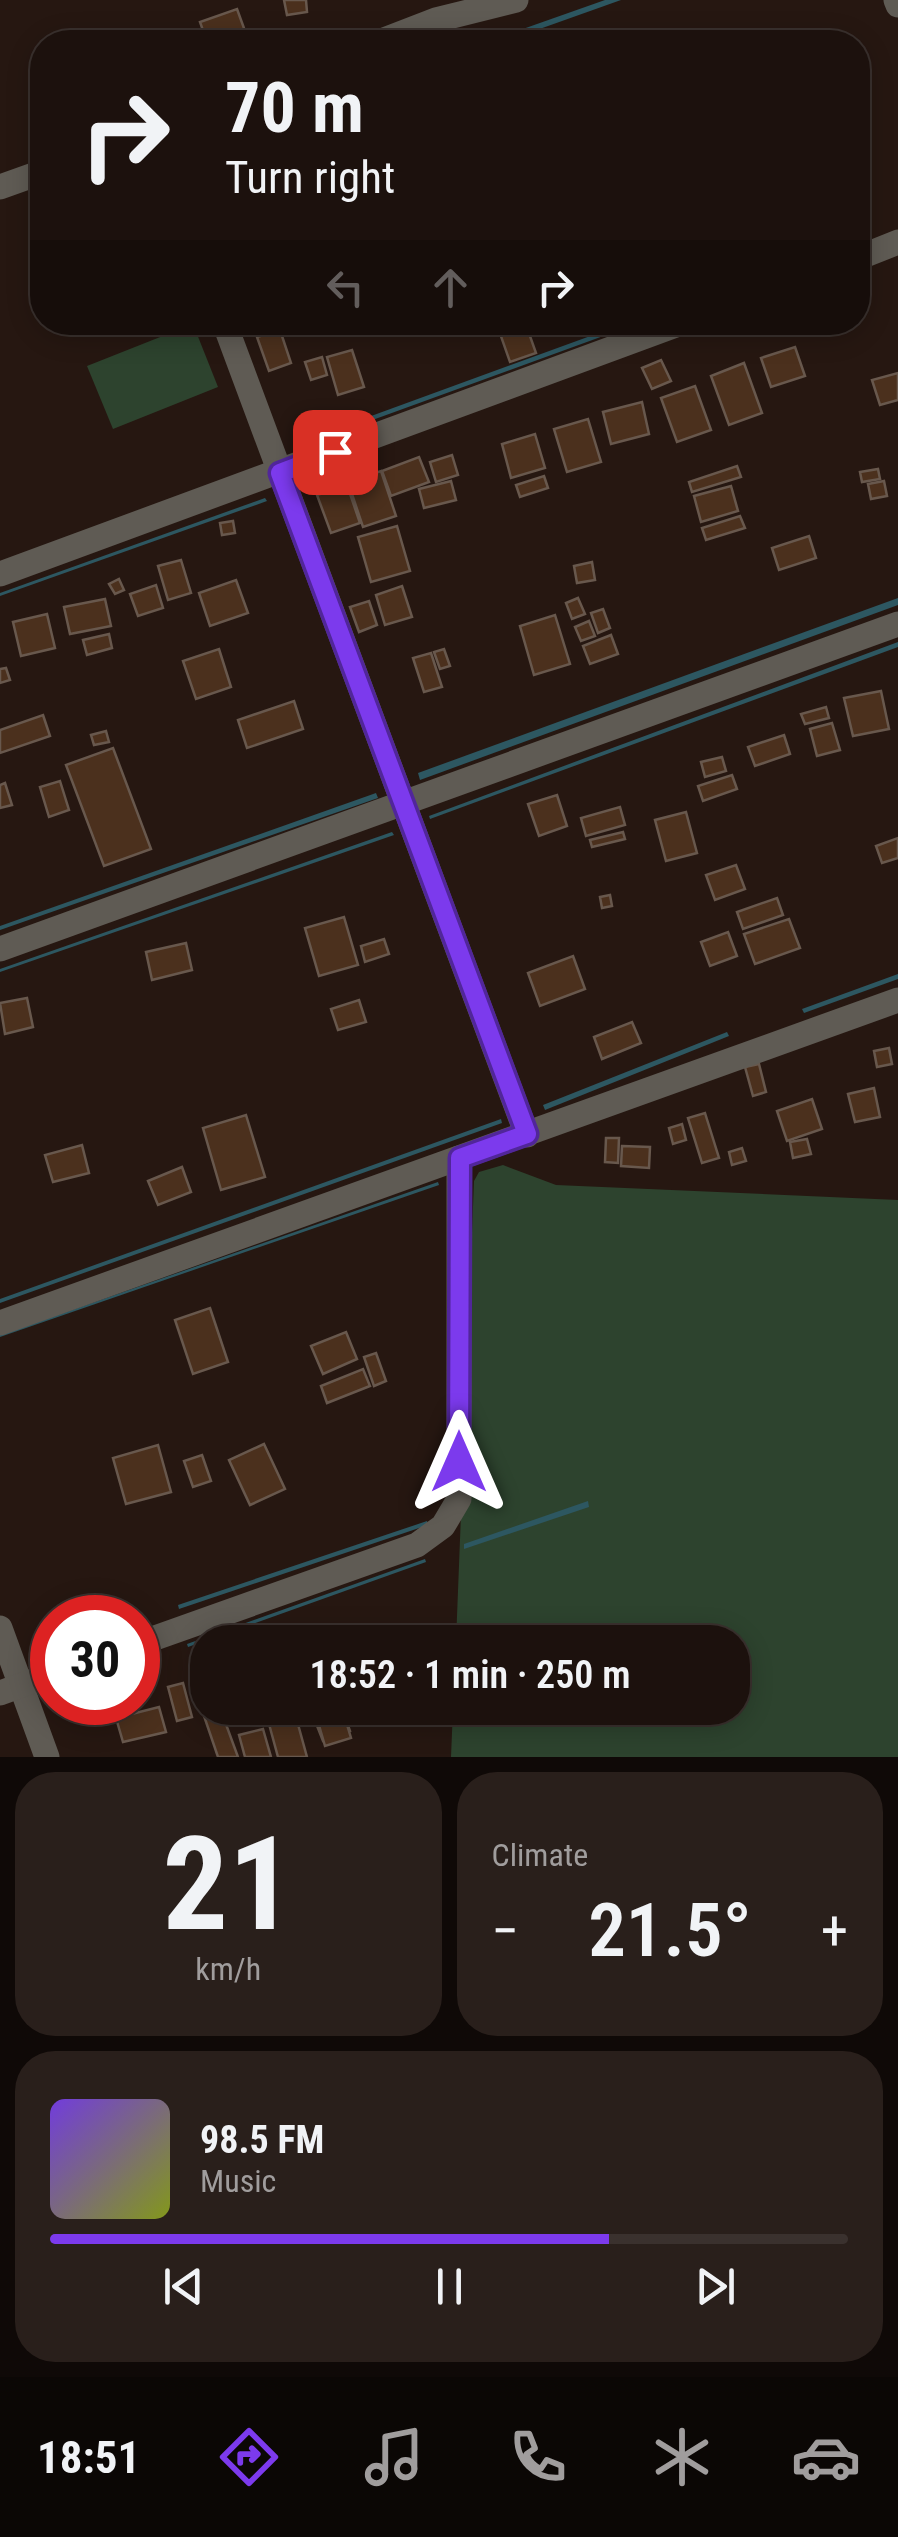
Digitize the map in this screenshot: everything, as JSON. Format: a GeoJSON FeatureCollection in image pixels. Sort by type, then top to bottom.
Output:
{"type":"FeatureCollection","features":[{"type":"Feature","properties":{"kind":"street"},"geometry":{"type":"LineString","coordinates":[[399,30],[432,10],[516,0]]}},
{"type":"Feature","properties":{"kind":"street"},"geometry":{"type":"LineString","coordinates":[[0,187],[30,176]]}},
{"type":"Feature","properties":{"kind":"street"},"geometry":{"type":"LineString","coordinates":[[870,253],[898,242]]}},
{"type":"Feature","properties":{"kind":"street"},"geometry":{"type":"LineString","coordinates":[[229,335],[527,1134]]}},
{"type":"Feature","properties":{"kind":"street"},"geometry":{"type":"LineString","coordinates":[[0,574],[649,335]]}},
{"type":"Feature","properties":{"kind":"street"},"geometry":{"type":"LineString","coordinates":[[0,949],[898,624]]}},
{"type":"Feature","properties":{"kind":"street"},"geometry":{"type":"LineString","coordinates":[[0,1324],[898,1000]]}},
{"type":"Feature","properties":{"kind":"street"},"geometry":{"type":"LineString","coordinates":[[160,1636],[417,1545],[444,1526],[458,1500],[460,1158]]}},
{"type":"Feature","properties":{"kind":"street"},"geometry":{"type":"LineString","coordinates":[[0,1628],[10,1689],[47,1757]]}},
{"type":"Feature","properties":{"kind":"green space"},"geometry":{"type":"Polygon","coordinates":[[[165,335],[197,335],[218,387],[113,429],[87,366],[165,335]]]}},
{"type":"Feature","properties":{"kind":"green space"},"geometry":{"type":"Polygon","coordinates":[[[503,1165],[556,1185],[898,1200],[898,1757],[451,1757],[452,1725],[750,1725],[750,1625],[457,1625],[474,1181],[479,1172],[503,1165]]]}},
{"type":"Feature","properties":{"kind":"water"},"geometry":{"type":"Polygon","coordinates":[[[605,0],[621,0],[537,30],[520,30],[605,0]]]}},
{"type":"Feature","properties":{"kind":"water"},"geometry":{"type":"Polygon","coordinates":[[[593,335],[606,335],[301,446],[300,442],[593,335]]]}},
{"type":"Feature","properties":{"kind":"water"},"geometry":{"type":"Polygon","coordinates":[[[265,498],[267,501],[0,596],[0,593],[265,498]]]}},
{"type":"Feature","properties":{"kind":"water"},"geometry":{"type":"Polygon","coordinates":[[[898,598],[898,605],[420,780],[418,773],[898,598]]]}},
{"type":"Feature","properties":{"kind":"water"},"geometry":{"type":"Polygon","coordinates":[[[898,642],[898,647],[430,819],[429,816],[898,642]]]}},
{"type":"Feature","properties":{"kind":"water"},"geometry":{"type":"Polygon","coordinates":[[[376,793],[378,798],[0,930],[0,926],[376,793]]]}},
{"type":"Feature","properties":{"kind":"water"},"geometry":{"type":"Polygon","coordinates":[[[392,832],[394,835],[0,972],[0,969],[392,832]]]}},
{"type":"Feature","properties":{"kind":"water"},"geometry":{"type":"Polygon","coordinates":[[[898,974],[898,979],[804,1013],[802,1009],[898,974]]]}},
{"type":"Feature","properties":{"kind":"water"},"geometry":{"type":"Polygon","coordinates":[[[727,1032],[729,1036],[545,1110],[543,1105],[727,1032]]]}},
{"type":"Feature","properties":{"kind":"water"},"geometry":{"type":"Polygon","coordinates":[[[501,1119],[502,1123],[0,1303],[0,1299],[501,1119]]]}},
{"type":"Feature","properties":{"kind":"water"},"geometry":{"type":"Polygon","coordinates":[[[438,1182],[439,1185],[0,1337],[0,1335],[438,1182]]]}},
{"type":"Feature","properties":{"kind":"water"},"geometry":{"type":"Polygon","coordinates":[[[588,1501],[589,1507],[464,1549],[464,1544],[588,1501]]]}},
{"type":"Feature","properties":{"kind":"water"},"geometry":{"type":"Polygon","coordinates":[[[427,1521],[428,1525],[179,1609],[178,1605],[427,1521]]]}},
{"type":"Feature","properties":{"kind":"water"},"geometry":{"type":"Polygon","coordinates":[[[425,1559],[426,1562],[250,1625],[240,1625],[425,1559]]]}},
{"type":"Feature","properties":{"kind":"building"},"geometry":{"type":"Polygon","coordinates":[[[284,0],[306,0],[307,12],[287,15],[284,0]]]}},
{"type":"Feature","properties":{"kind":"building"},"geometry":{"type":"Polygon","coordinates":[[[237,9],[245,30],[203,30],[200,22],[237,9]]]}},
{"type":"Feature","properties":{"kind":"building"},"geometry":{"type":"Polygon","coordinates":[[[282,335],[291,363],[269,371],[257,337],[282,335]]]}},
{"type":"Feature","properties":{"kind":"building"},"geometry":{"type":"Polygon","coordinates":[[[501,335],[530,335],[536,353],[510,362],[501,335]]]}},
{"type":"Feature","properties":{"kind":"building"},"geometry":{"type":"Polygon","coordinates":[[[795,347],[805,376],[771,387],[761,358],[795,347]]]}},
{"type":"Feature","properties":{"kind":"building"},"geometry":{"type":"Polygon","coordinates":[[[352,350],[364,387],[338,395],[327,357],[352,350]]]}},
{"type":"Feature","properties":{"kind":"building"},"geometry":{"type":"Polygon","coordinates":[[[322,357],[327,375],[311,380],[305,362],[322,357]]]}},
{"type":"Feature","properties":{"kind":"building"},"geometry":{"type":"Polygon","coordinates":[[[661,360],[671,381],[652,389],[642,368],[661,360]]]}},
{"type":"Feature","properties":{"kind":"building"},"geometry":{"type":"Polygon","coordinates":[[[744,363],[762,413],[729,425],[711,376],[744,363]]]}},
{"type":"Feature","properties":{"kind":"building"},"geometry":{"type":"Polygon","coordinates":[[[898,373],[898,400],[880,405],[872,380],[898,373]]]}},
{"type":"Feature","properties":{"kind":"building"},"geometry":{"type":"Polygon","coordinates":[[[695,386],[711,430],[677,442],[661,398],[695,386]]]}},
{"type":"Feature","properties":{"kind":"building"},"geometry":{"type":"Polygon","coordinates":[[[642,402],[649,434],[611,444],[603,412],[642,402]]]}},
{"type":"Feature","properties":{"kind":"building"},"geometry":{"type":"Polygon","coordinates":[[[588,419],[601,462],[567,472],[554,429],[588,419]]]}},
{"type":"Feature","properties":{"kind":"building"},"geometry":{"type":"Polygon","coordinates":[[[535,434],[545,468],[511,478],[502,444],[535,434]]]}},
{"type":"Feature","properties":{"kind":"building"},"geometry":{"type":"Polygon","coordinates":[[[452,455],[458,475],[436,482],[430,462],[452,455]]]}},
{"type":"Feature","properties":{"kind":"building"},"geometry":{"type":"Polygon","coordinates":[[[419,457],[429,482],[391,496],[382,471],[419,457]]]}},
{"type":"Feature","properties":{"kind":"building"},"geometry":{"type":"Polygon","coordinates":[[[737,466],[741,477],[692,492],[689,482],[737,466]]]}},
{"type":"Feature","properties":{"kind":"building"},"geometry":{"type":"Polygon","coordinates":[[[878,469],[880,479],[862,482],[860,472],[878,469]]]}},
{"type":"Feature","properties":{"kind":"building"},"geometry":{"type":"Polygon","coordinates":[[[381,471],[396,516],[363,527],[348,482],[381,471]]]}},
{"type":"Feature","properties":{"kind":"building"},"geometry":{"type":"Polygon","coordinates":[[[544,476],[548,488],[520,497],[516,485],[544,476]]]}},
{"type":"Feature","properties":{"kind":"building"},"geometry":{"type":"Polygon","coordinates":[[[451,481],[456,500],[424,508],[419,489],[451,481]]]}},
{"type":"Feature","properties":{"kind":"building"},"geometry":{"type":"Polygon","coordinates":[[[884,481],[887,496],[871,499],[868,484],[884,481]]]}},
{"type":"Feature","properties":{"kind":"building"},"geometry":{"type":"Polygon","coordinates":[[[347,485],[360,523],[331,533],[317,495],[347,485]]]}},
{"type":"Feature","properties":{"kind":"building"},"geometry":{"type":"Polygon","coordinates":[[[731,486],[738,511],[701,522],[694,496],[731,486]]]}},
{"type":"Feature","properties":{"kind":"building"},"geometry":{"type":"Polygon","coordinates":[[[740,516],[745,528],[706,540],[702,528],[740,516]]]}},
{"type":"Feature","properties":{"kind":"building"},"geometry":{"type":"Polygon","coordinates":[[[233,521],[235,533],[222,535],[220,523],[233,521]]]}},
{"type":"Feature","properties":{"kind":"building"},"geometry":{"type":"Polygon","coordinates":[[[397,526],[410,571],[371,582],[358,537],[397,526]]]}},
{"type":"Feature","properties":{"kind":"building"},"geometry":{"type":"Polygon","coordinates":[[[809,536],[816,558],[779,570],[772,548],[809,536]]]}},
{"type":"Feature","properties":{"kind":"building"},"geometry":{"type":"Polygon","coordinates":[[[181,560],[191,593],[168,600],[158,566],[181,560]]]}},
{"type":"Feature","properties":{"kind":"building"},"geometry":{"type":"Polygon","coordinates":[[[592,562],[595,580],[577,583],[574,566],[592,562]]]}},
{"type":"Feature","properties":{"kind":"building"},"geometry":{"type":"Polygon","coordinates":[[[119,579],[124,590],[115,594],[109,584],[119,579]]]}},
{"type":"Feature","properties":{"kind":"building"},"geometry":{"type":"Polygon","coordinates":[[[236,580],[248,613],[210,626],[199,593],[236,580]]]}},
{"type":"Feature","properties":{"kind":"building"},"geometry":{"type":"Polygon","coordinates":[[[156,585],[163,608],[138,616],[130,594],[156,585]]]}},
{"type":"Feature","properties":{"kind":"building"},"geometry":{"type":"Polygon","coordinates":[[[402,586],[412,617],[385,625],[376,595],[402,586]]]}},
{"type":"Feature","properties":{"kind":"building"},"geometry":{"type":"Polygon","coordinates":[[[578,598],[585,614],[572,619],[566,603],[578,598]]]}},
{"type":"Feature","properties":{"kind":"building"},"geometry":{"type":"Polygon","coordinates":[[[105,599],[111,626],[70,634],[64,607],[105,599]]]}},
{"type":"Feature","properties":{"kind":"building"},"geometry":{"type":"Polygon","coordinates":[[[369,601],[377,625],[359,632],[350,607],[369,601]]]}},
{"type":"Feature","properties":{"kind":"building"},"geometry":{"type":"Polygon","coordinates":[[[603,609],[610,628],[598,633],[591,613],[603,609]]]}},
{"type":"Feature","properties":{"kind":"building"},"geometry":{"type":"Polygon","coordinates":[[[47,614],[55,648],[21,656],[13,622],[47,614]]]}},
{"type":"Feature","properties":{"kind":"building"},"geometry":{"type":"Polygon","coordinates":[[[555,615],[570,664],[534,675],[520,626],[555,615]]]}},
{"type":"Feature","properties":{"kind":"building"},"geometry":{"type":"Polygon","coordinates":[[[589,621],[595,636],[581,641],[575,627],[589,621]]]}},
{"type":"Feature","properties":{"kind":"building"},"geometry":{"type":"Polygon","coordinates":[[[109,634],[112,648],[87,655],[83,640],[109,634]]]}},
{"type":"Feature","properties":{"kind":"building"},"geometry":{"type":"Polygon","coordinates":[[[611,635],[618,654],[590,664],[583,646],[611,635]]]}},
{"type":"Feature","properties":{"kind":"building"},"geometry":{"type":"Polygon","coordinates":[[[219,649],[231,687],[196,699],[183,661],[219,649]]]}},
{"type":"Feature","properties":{"kind":"building"},"geometry":{"type":"Polygon","coordinates":[[[444,649],[450,666],[440,669],[434,652],[444,649]]]}},
{"type":"Feature","properties":{"kind":"building"},"geometry":{"type":"Polygon","coordinates":[[[431,653],[442,687],[424,692],[413,658],[431,653]]]}},
{"type":"Feature","properties":{"kind":"building"},"geometry":{"type":"Polygon","coordinates":[[[6,668],[10,680],[0,683],[0,669],[6,668]]]}},
{"type":"Feature","properties":{"kind":"building"},"geometry":{"type":"Polygon","coordinates":[[[881,691],[889,729],[853,736],[844,698],[881,691]]]}},
{"type":"Feature","properties":{"kind":"building"},"geometry":{"type":"Polygon","coordinates":[[[294,701],[303,729],[247,748],[238,720],[294,701]]]}},
{"type":"Feature","properties":{"kind":"building"},"geometry":{"type":"Polygon","coordinates":[[[826,707],[829,718],[805,724],[801,714],[826,707]]]}},
{"type":"Feature","properties":{"kind":"building"},"geometry":{"type":"Polygon","coordinates":[[[43,715],[50,736],[0,753],[0,730],[43,715]]]}},
{"type":"Feature","properties":{"kind":"building"},"geometry":{"type":"Polygon","coordinates":[[[832,723],[840,750],[817,756],[810,729],[832,723]]]}},
{"type":"Feature","properties":{"kind":"building"},"geometry":{"type":"Polygon","coordinates":[[[106,731],[109,742],[94,745],[91,735],[106,731]]]}},
{"type":"Feature","properties":{"kind":"building"},"geometry":{"type":"Polygon","coordinates":[[[784,735],[790,754],[755,766],[748,747],[784,735]]]}},
{"type":"Feature","properties":{"kind":"building"},"geometry":{"type":"Polygon","coordinates":[[[113,748],[151,849],[104,866],[66,765],[113,748]]]}},
{"type":"Feature","properties":{"kind":"building"},"geometry":{"type":"Polygon","coordinates":[[[722,757],[726,771],[705,777],[701,762],[722,757]]]}},
{"type":"Feature","properties":{"kind":"building"},"geometry":{"type":"Polygon","coordinates":[[[732,775],[737,789],[703,801],[698,786],[732,775]]]}},
{"type":"Feature","properties":{"kind":"building"},"geometry":{"type":"Polygon","coordinates":[[[60,781],[69,810],[49,817],[40,787],[60,781]]]}},
{"type":"Feature","properties":{"kind":"building"},"geometry":{"type":"Polygon","coordinates":[[[5,783],[12,805],[0,808],[0,785],[5,783]]]}},
{"type":"Feature","properties":{"kind":"building"},"geometry":{"type":"Polygon","coordinates":[[[557,795],[567,826],[539,836],[528,804],[557,795]]]}},
{"type":"Feature","properties":{"kind":"building"},"geometry":{"type":"Polygon","coordinates":[[[620,807],[625,825],[586,836],[581,818],[620,807]]]}},
{"type":"Feature","properties":{"kind":"building"},"geometry":{"type":"Polygon","coordinates":[[[686,812],[697,853],[666,861],[655,820],[686,812]]]}},
{"type":"Feature","properties":{"kind":"building"},"geometry":{"type":"Polygon","coordinates":[[[623,832],[625,839],[592,847],[590,840],[623,832]]]}},
{"type":"Feature","properties":{"kind":"building"},"geometry":{"type":"Polygon","coordinates":[[[898,838],[898,858],[882,863],[876,846],[898,838]]]}},
{"type":"Feature","properties":{"kind":"building"},"geometry":{"type":"Polygon","coordinates":[[[736,865],[745,889],[715,900],[706,875],[736,865]]]}},
{"type":"Feature","properties":{"kind":"building"},"geometry":{"type":"Polygon","coordinates":[[[610,895],[612,906],[602,908],[600,897],[610,895]]]}},
{"type":"Feature","properties":{"kind":"building"},"geometry":{"type":"Polygon","coordinates":[[[777,898],[783,915],[743,929],[737,912],[777,898]]]}},
{"type":"Feature","properties":{"kind":"building"},"geometry":{"type":"Polygon","coordinates":[[[344,917],[358,965],[319,976],[305,928],[344,917]]]}},
{"type":"Feature","properties":{"kind":"building"},"geometry":{"type":"Polygon","coordinates":[[[789,919],[800,948],[755,964],[744,934],[789,919]]]}},
{"type":"Feature","properties":{"kind":"building"},"geometry":{"type":"Polygon","coordinates":[[[728,932],[737,956],[710,966],[701,942],[728,932]]]}},
{"type":"Feature","properties":{"kind":"building"},"geometry":{"type":"Polygon","coordinates":[[[384,939],[389,954],[365,962],[361,946],[384,939]]]}},
{"type":"Feature","properties":{"kind":"building"},"geometry":{"type":"Polygon","coordinates":[[[186,943],[192,970],[152,980],[146,952],[186,943]]]}},
{"type":"Feature","properties":{"kind":"building"},"geometry":{"type":"Polygon","coordinates":[[[573,956],[585,989],[540,1006],[528,973],[573,956]]]}},
{"type":"Feature","properties":{"kind":"building"},"geometry":{"type":"Polygon","coordinates":[[[27,998],[33,1027],[5,1034],[0,1003],[27,998]]]}},
{"type":"Feature","properties":{"kind":"building"},"geometry":{"type":"Polygon","coordinates":[[[359,1000],[366,1022],[338,1030],[331,1009],[359,1000]]]}},
{"type":"Feature","properties":{"kind":"building"},"geometry":{"type":"Polygon","coordinates":[[[632,1022],[641,1043],[602,1059],[594,1037],[632,1022]]]}},
{"type":"Feature","properties":{"kind":"building"},"geometry":{"type":"Polygon","coordinates":[[[889,1048],[892,1064],[877,1067],[874,1051],[889,1048]]]}},
{"type":"Feature","properties":{"kind":"building"},"geometry":{"type":"Polygon","coordinates":[[[759,1064],[766,1092],[753,1096],[745,1067],[759,1064]]]}},
{"type":"Feature","properties":{"kind":"building"},"geometry":{"type":"Polygon","coordinates":[[[874,1088],[880,1117],[855,1122],[848,1094],[874,1088]]]}},
{"type":"Feature","properties":{"kind":"building"},"geometry":{"type":"Polygon","coordinates":[[[812,1099],[822,1129],[787,1141],[777,1111],[812,1099]]]}},
{"type":"Feature","properties":{"kind":"building"},"geometry":{"type":"Polygon","coordinates":[[[705,1113],[719,1158],[702,1163],[688,1118],[705,1113]]]}},
{"type":"Feature","properties":{"kind":"building"},"geometry":{"type":"Polygon","coordinates":[[[246,1115],[265,1177],[221,1190],[203,1128],[246,1115]]]}},
{"type":"Feature","properties":{"kind":"building"},"geometry":{"type":"Polygon","coordinates":[[[682,1124],[686,1140],[673,1144],[669,1128],[682,1124]]]}},
{"type":"Feature","properties":{"kind":"building"},"geometry":{"type":"Polygon","coordinates":[[[606,1138],[619,1138],[618,1163],[605,1162],[606,1138]]]}},
{"type":"Feature","properties":{"kind":"building"},"geometry":{"type":"Polygon","coordinates":[[[807,1139],[811,1154],[793,1158],[790,1142],[807,1139]]]}},
{"type":"Feature","properties":{"kind":"building"},"geometry":{"type":"Polygon","coordinates":[[[82,1145],[89,1173],[53,1182],[45,1155],[82,1145]]]}},
{"type":"Feature","properties":{"kind":"building"},"geometry":{"type":"Polygon","coordinates":[[[622,1146],[650,1147],[649,1168],[621,1166],[622,1146]]]}},
{"type":"Feature","properties":{"kind":"building"},"geometry":{"type":"Polygon","coordinates":[[[742,1148],[746,1161],[732,1165],[729,1152],[742,1148]]]}},
{"type":"Feature","properties":{"kind":"building"},"geometry":{"type":"Polygon","coordinates":[[[182,1167],[191,1192],[158,1205],[148,1181],[182,1167]]]}},
{"type":"Feature","properties":{"kind":"building"},"geometry":{"type":"Polygon","coordinates":[[[210,1308],[228,1362],[193,1374],[175,1320],[210,1308]]]}},
{"type":"Feature","properties":{"kind":"building"},"geometry":{"type":"Polygon","coordinates":[[[346,1332],[357,1359],[323,1374],[311,1346],[346,1332]]]}},
{"type":"Feature","properties":{"kind":"building"},"geometry":{"type":"Polygon","coordinates":[[[376,1353],[386,1381],[374,1386],[364,1357],[376,1353]]]}},
{"type":"Feature","properties":{"kind":"building"},"geometry":{"type":"Polygon","coordinates":[[[363,1369],[370,1386],[327,1403],[321,1386],[363,1369]]]}},
{"type":"Feature","properties":{"kind":"building"},"geometry":{"type":"Polygon","coordinates":[[[264,1444],[285,1489],[250,1505],[229,1460],[264,1444]]]}},
{"type":"Feature","properties":{"kind":"building"},"geometry":{"type":"Polygon","coordinates":[[[158,1445],[171,1492],[126,1504],[113,1458],[158,1445]]]}},
{"type":"Feature","properties":{"kind":"building"},"geometry":{"type":"Polygon","coordinates":[[[202,1455],[211,1481],[193,1487],[184,1461],[202,1455]]]}},
{"type":"Feature","properties":{"kind":"building"},"geometry":{"type":"Polygon","coordinates":[[[183,1683],[190,1718],[177,1721],[168,1687],[183,1683]]]}},
{"type":"Feature","properties":{"kind":"building"},"geometry":{"type":"Polygon","coordinates":[[[160,1711],[166,1732],[123,1742],[118,1725],[160,1725],[160,1711]]]}},
{"type":"Feature","properties":{"kind":"building"},"geometry":{"type":"Polygon","coordinates":[[[207,1725],[226,1725],[238,1757],[218,1757],[207,1725]]]}},
{"type":"Feature","properties":{"kind":"building"},"geometry":{"type":"Polygon","coordinates":[[[269,1725],[298,1725],[307,1757],[278,1757],[269,1725]]]}},
{"type":"Feature","properties":{"kind":"building"},"geometry":{"type":"Polygon","coordinates":[[[317,1725],[348,1725],[350,1731],[323,1741],[317,1725]]]}},
{"type":"Feature","properties":{"kind":"building"},"geometry":{"type":"Polygon","coordinates":[[[319,1725],[347,1725],[351,1738],[325,1746],[319,1725]]]}},
{"type":"Feature","properties":{"kind":"building"},"geometry":{"type":"Polygon","coordinates":[[[263,1729],[271,1757],[245,1757],[239,1735],[263,1729]]]}},
{"type":"Feature","properties":{"kind":"route"},"geometry":{"type":"LineString","coordinates":[[335,452],[280,473],[527,1134],[460,1158],[459,1462]]}}]}
